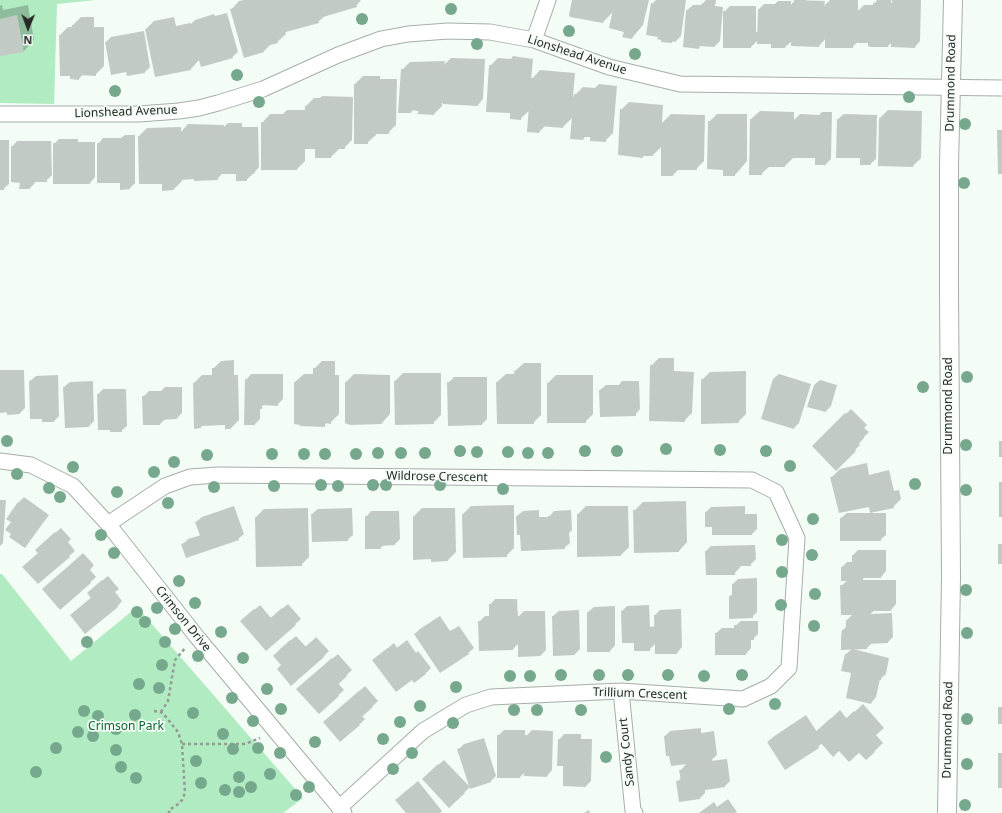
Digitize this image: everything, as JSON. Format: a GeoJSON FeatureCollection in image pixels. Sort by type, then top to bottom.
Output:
{"type":"FeatureCollection","features":[{"type":"Feature","properties":{"kind":"street"},"geometry":{"type":"LineString","coordinates":[[534,40],[548,0]]}},
{"type":"Feature","properties":{"kind":"street","name":"Drummond Road"},"geometry":{"type":"LineString","coordinates":[[947,813],[951,577],[949,275],[952,0]]}},
{"type":"Feature","properties":{"kind":"street","name":"Lionshead Avenue"},"geometry":{"type":"LineString","coordinates":[[0,114],[139,114],[199,108],[263,89],[338,54],[359,46],[381,39],[428,32],[473,31],[506,34],[534,40],[633,74],[680,84],[951,86],[1002,88]]}},
{"type":"Feature","properties":{"kind":"street","name":"Crimson Drive"},"geometry":{"type":"LineString","coordinates":[[0,461],[31,465],[73,486],[108,524],[197,637],[342,810]]}},
{"type":"Feature","properties":{"kind":"street","name":"Wildrose Crescent"},"geometry":{"type":"LineString","coordinates":[[108,524],[165,486],[190,478],[218,475],[752,480],[776,492]]}},
{"type":"Feature","properties":{"kind":"street","name":"Trillium Crescent"},"geometry":{"type":"LineString","coordinates":[[342,810],[423,731],[466,705],[491,697],[622,691],[743,699],[772,686],[789,668],[797,538],[776,492]]}},
{"type":"Feature","properties":{"kind":"street","name":"Sandy Court"},"geometry":{"type":"LineString","coordinates":[[622,691],[633,811],[635,813]]}},
{"type":"Feature","properties":{"kind":"path"},"geometry":{"type":"LineString","coordinates":[[161,712],[168,701],[175,660],[197,637]]}},
{"type":"Feature","properties":{"kind":"path"},"geometry":{"type":"LineString","coordinates":[[154,711],[161,712],[178,732],[182,744],[185,793],[182,800],[169,810],[169,813]]}},
{"type":"Feature","properties":{"kind":"path"},"geometry":{"type":"LineString","coordinates":[[182,744],[245,744],[276,731]]}},
{"type":"Feature","properties":{"kind":"green space"},"geometry":{"type":"Polygon","coordinates":[[[0,0],[96,0],[57,4],[54,104],[0,103],[0,0]]]}},
{"type":"Feature","properties":{"kind":"green space","name":"Crimson Park"},"geometry":{"type":"Polygon","coordinates":[[[0,574],[2,574],[71,661],[137,607],[303,798],[283,813],[0,813],[0,574]]]}},
{"type":"Feature","properties":{"kind":"building"},"geometry":{"type":"Polygon","coordinates":[[[256,0],[266,0],[278,43],[263,47],[264,52],[244,58],[230,9],[256,0]]]}},
{"type":"Feature","properties":{"kind":"building"},"geometry":{"type":"Polygon","coordinates":[[[273,0],[313,0],[319,23],[282,33],[273,0]]]}},
{"type":"Feature","properties":{"kind":"building"},"geometry":{"type":"Polygon","coordinates":[[[318,0],[355,0],[357,7],[323,17],[318,0]]]}},
{"type":"Feature","properties":{"kind":"building"},"geometry":{"type":"Polygon","coordinates":[[[572,0],[609,0],[603,23],[570,17],[569,15],[572,0]]]}},
{"type":"Feature","properties":{"kind":"building"},"geometry":{"type":"Polygon","coordinates":[[[615,0],[645,0],[638,31],[634,30],[632,39],[622,37],[624,32],[609,28],[615,0]]]}},
{"type":"Feature","properties":{"kind":"building"},"geometry":{"type":"Polygon","coordinates":[[[665,0],[682,0],[676,42],[672,41],[672,43],[661,42],[661,40],[657,39],[658,37],[646,35],[651,3],[664,5],[665,0]]]}},
{"type":"Feature","properties":{"kind":"building"},"geometry":{"type":"Polygon","coordinates":[[[794,0],[806,0],[806,6],[820,6],[819,47],[791,46],[792,3],[794,3],[794,0]]]}},
{"type":"Feature","properties":{"kind":"building"},"geometry":{"type":"Polygon","coordinates":[[[892,0],[904,0],[904,3],[916,3],[915,48],[891,47],[892,0]]]}},
{"type":"Feature","properties":{"kind":"building"},"geometry":{"type":"Polygon","coordinates":[[[873,3],[886,3],[886,10],[888,10],[888,47],[871,47],[868,46],[868,43],[858,43],[858,10],[873,10],[873,3]]]}},
{"type":"Feature","properties":{"kind":"building"},"geometry":{"type":"Polygon","coordinates":[[[701,4],[711,5],[710,11],[718,12],[715,47],[699,46],[699,49],[683,47],[686,10],[700,11],[701,4]]]}},
{"type":"Feature","properties":{"kind":"building"},"geometry":{"type":"Polygon","coordinates":[[[825,4],[854,4],[853,48],[825,48],[825,4]]]}},
{"type":"Feature","properties":{"kind":"building"},"geometry":{"type":"Polygon","coordinates":[[[772,5],[786,6],[785,48],[771,48],[771,44],[757,44],[758,9],[772,9],[772,5]]]}},
{"type":"Feature","properties":{"kind":"building"},"geometry":{"type":"Polygon","coordinates":[[[723,11],[751,11],[751,48],[723,48],[723,11]]]}},
{"type":"Feature","properties":{"kind":"building"},"geometry":{"type":"Polygon","coordinates":[[[17,15],[24,52],[0,56],[0,19],[17,15]]]}},
{"type":"Feature","properties":{"kind":"building"},"geometry":{"type":"Polygon","coordinates":[[[221,18],[233,58],[201,67],[188,25],[209,19],[210,21],[221,18]]]}},
{"type":"Feature","properties":{"kind":"building"},"geometry":{"type":"Polygon","coordinates":[[[166,24],[168,34],[182,31],[191,70],[155,77],[145,29],[166,24]]]}},
{"type":"Feature","properties":{"kind":"building"},"geometry":{"type":"Polygon","coordinates":[[[72,25],[87,25],[86,35],[96,35],[96,76],[79,75],[79,80],[70,79],[70,76],[60,76],[59,35],[72,35],[72,25]]]}},
{"type":"Feature","properties":{"kind":"building"},"geometry":{"type":"Polygon","coordinates":[[[139,36],[145,73],[127,76],[126,72],[111,75],[105,42],[139,36]]]}},
{"type":"Feature","properties":{"kind":"building"},"geometry":{"type":"Polygon","coordinates":[[[445,63],[480,64],[478,106],[443,104],[445,63]]]}},
{"type":"Feature","properties":{"kind":"building"},"geometry":{"type":"Polygon","coordinates":[[[504,64],[525,67],[521,120],[510,119],[510,113],[486,112],[489,65],[504,66],[504,64]]]}},
{"type":"Feature","properties":{"kind":"building"},"geometry":{"type":"Polygon","coordinates":[[[401,69],[437,69],[434,115],[418,114],[418,111],[412,110],[411,113],[398,113],[401,69]]]}},
{"type":"Feature","properties":{"kind":"building"},"geometry":{"type":"Polygon","coordinates":[[[531,78],[567,81],[563,128],[540,126],[539,133],[527,132],[531,78]]]}},
{"type":"Feature","properties":{"kind":"building"},"geometry":{"type":"Polygon","coordinates":[[[354,84],[372,84],[372,87],[389,87],[389,134],[368,134],[368,144],[354,144],[354,84]]]}},
{"type":"Feature","properties":{"kind":"building"},"geometry":{"type":"Polygon","coordinates":[[[590,92],[610,93],[606,142],[590,141],[590,137],[584,137],[583,140],[570,139],[574,94],[589,96],[590,92]]]}},
{"type":"Feature","properties":{"kind":"building"},"geometry":{"type":"Polygon","coordinates":[[[313,104],[346,104],[345,149],[331,149],[331,158],[315,158],[315,149],[304,149],[305,106],[313,106],[313,104]]]}},
{"type":"Feature","properties":{"kind":"building"},"geometry":{"type":"Polygon","coordinates":[[[620,109],[655,113],[653,156],[643,156],[643,158],[618,155],[620,109]]]}},
{"type":"Feature","properties":{"kind":"building"},"geometry":{"type":"Polygon","coordinates":[[[815,117],[827,117],[826,165],[815,165],[815,158],[793,158],[793,119],[815,120],[815,117]]]}},
{"type":"Feature","properties":{"kind":"building"},"geometry":{"type":"Polygon","coordinates":[[[278,118],[297,118],[297,170],[261,170],[261,122],[275,122],[275,125],[278,125],[278,118]]]}},
{"type":"Feature","properties":{"kind":"building"},"geometry":{"type":"Polygon","coordinates":[[[879,118],[914,118],[913,167],[878,166],[879,118]]]}},
{"type":"Feature","properties":{"kind":"building"},"geometry":{"type":"Polygon","coordinates":[[[750,119],[786,120],[785,167],[762,167],[762,175],[749,175],[750,119]]]}},
{"type":"Feature","properties":{"kind":"building"},"geometry":{"type":"Polygon","coordinates":[[[837,119],[872,120],[871,165],[860,165],[860,158],[836,158],[837,119]]]}},
{"type":"Feature","properties":{"kind":"building"},"geometry":{"type":"Polygon","coordinates":[[[708,121],[740,122],[740,170],[735,170],[735,176],[723,176],[723,170],[707,169],[708,121]]]}},
{"type":"Feature","properties":{"kind":"building"},"geometry":{"type":"Polygon","coordinates":[[[661,122],[697,123],[697,170],[673,170],[673,176],[661,176],[661,122]]]}},
{"type":"Feature","properties":{"kind":"building"},"geometry":{"type":"Polygon","coordinates":[[[221,128],[237,128],[237,132],[253,132],[254,174],[247,174],[247,181],[236,181],[236,174],[222,174],[221,128]]]}},
{"type":"Feature","properties":{"kind":"building"},"geometry":{"type":"Polygon","coordinates":[[[997,130],[1002,130],[1002,174],[998,174],[997,130]]]}},
{"type":"Feature","properties":{"kind":"building"},"geometry":{"type":"Polygon","coordinates":[[[179,132],[216,133],[218,180],[181,180],[179,132]]]}},
{"type":"Feature","properties":{"kind":"building"},"geometry":{"type":"Polygon","coordinates":[[[173,135],[174,190],[162,191],[162,184],[139,184],[138,136],[173,135]]]}},
{"type":"Feature","properties":{"kind":"building"},"geometry":{"type":"Polygon","coordinates":[[[118,140],[130,140],[130,189],[120,190],[120,183],[97,183],[97,143],[118,143],[118,140]]]}},
{"type":"Feature","properties":{"kind":"building"},"geometry":{"type":"Polygon","coordinates":[[[53,143],[73,144],[73,147],[90,147],[90,184],[53,184],[53,143]]]}},
{"type":"Feature","properties":{"kind":"building"},"geometry":{"type":"Polygon","coordinates":[[[0,145],[4,145],[4,190],[0,190],[0,145]]]}},
{"type":"Feature","properties":{"kind":"building"},"geometry":{"type":"Polygon","coordinates":[[[11,146],[46,146],[47,182],[30,182],[30,189],[19,189],[20,183],[11,182],[11,146]]]}},
{"type":"Feature","properties":{"kind":"building"},"geometry":{"type":"Polygon","coordinates":[[[650,365],[666,366],[666,379],[686,380],[685,422],[649,421],[650,365]]]}},
{"type":"Feature","properties":{"kind":"building"},"geometry":{"type":"Polygon","coordinates":[[[212,368],[226,368],[227,383],[230,383],[231,429],[225,429],[225,425],[201,426],[201,428],[194,429],[193,383],[212,382],[212,368]]]}},
{"type":"Feature","properties":{"kind":"building"},"geometry":{"type":"Polygon","coordinates":[[[313,368],[327,368],[327,382],[331,382],[331,424],[325,423],[325,427],[300,426],[294,424],[294,382],[313,382],[313,368]]]}},
{"type":"Feature","properties":{"kind":"building"},"geometry":{"type":"Polygon","coordinates":[[[533,370],[534,424],[497,424],[496,382],[515,382],[514,371],[533,370]]]}},
{"type":"Feature","properties":{"kind":"building"},"geometry":{"type":"Polygon","coordinates":[[[19,374],[20,414],[7,415],[7,412],[0,413],[0,375],[19,374]]]}},
{"type":"Feature","properties":{"kind":"building"},"geometry":{"type":"Polygon","coordinates":[[[261,378],[278,379],[278,406],[262,405],[262,409],[255,409],[255,425],[244,425],[245,379],[261,380],[261,378]]]}},
{"type":"Feature","properties":{"kind":"building"},"geometry":{"type":"Polygon","coordinates":[[[701,379],[738,379],[739,423],[701,424],[701,379]]]}},
{"type":"Feature","properties":{"kind":"building"},"geometry":{"type":"Polygon","coordinates":[[[773,379],[806,389],[794,429],[761,419],[773,379]]]}},
{"type":"Feature","properties":{"kind":"building"},"geometry":{"type":"Polygon","coordinates":[[[53,380],[54,422],[42,422],[42,419],[30,419],[29,381],[53,380]]]}},
{"type":"Feature","properties":{"kind":"building"},"geometry":{"type":"Polygon","coordinates":[[[433,380],[434,424],[395,425],[394,381],[433,380]]]}},
{"type":"Feature","properties":{"kind":"building"},"geometry":{"type":"Polygon","coordinates":[[[345,382],[382,382],[382,424],[350,425],[345,423],[345,382]]]}},
{"type":"Feature","properties":{"kind":"building"},"geometry":{"type":"Polygon","coordinates":[[[447,382],[482,382],[482,425],[448,426],[447,382]]]}},
{"type":"Feature","properties":{"kind":"building"},"geometry":{"type":"Polygon","coordinates":[[[547,383],[585,383],[586,423],[547,423],[547,383]]]}},
{"type":"Feature","properties":{"kind":"building"},"geometry":{"type":"Polygon","coordinates":[[[814,385],[832,390],[826,412],[807,407],[814,385]]]}},
{"type":"Feature","properties":{"kind":"building"},"geometry":{"type":"Polygon","coordinates":[[[88,386],[89,427],[65,428],[63,387],[88,386]]]}},
{"type":"Feature","properties":{"kind":"building"},"geometry":{"type":"Polygon","coordinates":[[[616,386],[634,386],[636,416],[600,417],[599,390],[616,389],[616,386]]]}},
{"type":"Feature","properties":{"kind":"building"},"geometry":{"type":"Polygon","coordinates":[[[159,392],[177,392],[177,419],[160,420],[160,425],[143,425],[142,396],[159,396],[159,392]]]}},
{"type":"Feature","properties":{"kind":"building"},"geometry":{"type":"Polygon","coordinates":[[[121,393],[122,432],[98,430],[97,394],[121,393]]]}},
{"type":"Feature","properties":{"kind":"building"},"geometry":{"type":"Polygon","coordinates":[[[845,413],[862,431],[860,434],[864,438],[854,449],[856,451],[836,471],[812,446],[845,413]]]}},
{"type":"Feature","properties":{"kind":"building"},"geometry":{"type":"Polygon","coordinates":[[[999,441],[1002,441],[1002,457],[999,457],[999,441]]]}},
{"type":"Feature","properties":{"kind":"building"},"geometry":{"type":"Polygon","coordinates":[[[859,471],[861,482],[881,478],[886,498],[891,497],[894,508],[870,513],[869,507],[839,513],[830,477],[859,471]]]}},
{"type":"Feature","properties":{"kind":"building"},"geometry":{"type":"Polygon","coordinates":[[[999,482],[1002,482],[1002,517],[999,517],[999,482]]]}},
{"type":"Feature","properties":{"kind":"building"},"geometry":{"type":"Polygon","coordinates":[[[18,502],[44,521],[25,548],[9,537],[11,534],[5,530],[11,522],[6,519],[18,502]]]}},
{"type":"Feature","properties":{"kind":"building"},"geometry":{"type":"Polygon","coordinates":[[[678,509],[679,552],[634,553],[633,510],[678,509]]]}},
{"type":"Feature","properties":{"kind":"building"},"geometry":{"type":"Polygon","coordinates":[[[229,511],[239,540],[186,558],[181,544],[201,538],[195,522],[229,511]]]}},
{"type":"Feature","properties":{"kind":"building"},"geometry":{"type":"Polygon","coordinates":[[[740,511],[740,519],[752,519],[752,535],[712,535],[712,527],[705,527],[705,512],[740,511]]]}},
{"type":"Feature","properties":{"kind":"building"},"geometry":{"type":"Polygon","coordinates":[[[347,513],[348,541],[312,542],[311,514],[347,513]]]}},
{"type":"Feature","properties":{"kind":"building"},"geometry":{"type":"Polygon","coordinates":[[[506,513],[507,557],[463,558],[462,514],[506,513]]]}},
{"type":"Feature","properties":{"kind":"building"},"geometry":{"type":"Polygon","coordinates":[[[621,513],[621,556],[577,557],[577,514],[621,513]]]}},
{"type":"Feature","properties":{"kind":"building"},"geometry":{"type":"Polygon","coordinates":[[[447,515],[448,561],[431,562],[431,559],[413,560],[413,516],[447,515]]]}},
{"type":"Feature","properties":{"kind":"building"},"geometry":{"type":"Polygon","coordinates":[[[534,515],[534,522],[548,522],[548,516],[566,515],[567,536],[564,536],[565,549],[521,551],[520,535],[517,535],[516,516],[534,515]]]}},
{"type":"Feature","properties":{"kind":"building"},"geometry":{"type":"Polygon","coordinates":[[[300,516],[302,566],[256,567],[255,517],[300,516]]]}},
{"type":"Feature","properties":{"kind":"building"},"geometry":{"type":"Polygon","coordinates":[[[365,516],[395,516],[395,545],[380,546],[381,549],[365,549],[365,516]]]}},
{"type":"Feature","properties":{"kind":"building"},"geometry":{"type":"Polygon","coordinates":[[[840,518],[881,518],[881,541],[840,541],[840,518]]]}},
{"type":"Feature","properties":{"kind":"building"},"geometry":{"type":"Polygon","coordinates":[[[55,532],[66,545],[63,548],[70,557],[38,584],[22,567],[38,553],[35,550],[55,532]]]}},
{"type":"Feature","properties":{"kind":"building"},"geometry":{"type":"Polygon","coordinates":[[[998,544],[1002,544],[1002,564],[998,564],[998,544]]]}},
{"type":"Feature","properties":{"kind":"building"},"geometry":{"type":"Polygon","coordinates":[[[750,550],[751,566],[737,566],[738,570],[734,570],[735,575],[706,575],[705,551],[750,550]]]}},
{"type":"Feature","properties":{"kind":"building"},"geometry":{"type":"Polygon","coordinates":[[[852,555],[881,555],[881,578],[863,578],[863,581],[841,581],[841,567],[852,567],[852,555]]]}},
{"type":"Feature","properties":{"kind":"building"},"geometry":{"type":"Polygon","coordinates":[[[78,558],[89,571],[85,575],[91,583],[60,610],[42,589],[78,558]]]}},
{"type":"Feature","properties":{"kind":"building"},"geometry":{"type":"Polygon","coordinates":[[[102,580],[114,595],[110,598],[118,607],[85,634],[70,615],[91,598],[87,593],[102,580]]]}},
{"type":"Feature","properties":{"kind":"building"},"geometry":{"type":"Polygon","coordinates":[[[752,583],[753,618],[729,619],[729,596],[732,596],[732,584],[752,583]]]}},
{"type":"Feature","properties":{"kind":"building"},"geometry":{"type":"Polygon","coordinates":[[[840,585],[891,585],[891,611],[871,611],[871,615],[841,615],[840,585]]]}},
{"type":"Feature","properties":{"kind":"building"},"geometry":{"type":"Polygon","coordinates":[[[489,604],[512,604],[513,650],[479,651],[478,621],[489,621],[489,604]]]}},
{"type":"Feature","properties":{"kind":"building"},"geometry":{"type":"Polygon","coordinates":[[[282,608],[296,625],[266,651],[240,621],[254,609],[265,623],[282,608]]]}},
{"type":"Feature","properties":{"kind":"building"},"geometry":{"type":"Polygon","coordinates":[[[644,610],[645,632],[649,631],[650,651],[634,651],[634,643],[622,643],[621,611],[644,610]]]}},
{"type":"Feature","properties":{"kind":"building"},"geometry":{"type":"Polygon","coordinates":[[[610,611],[610,652],[587,652],[587,612],[610,611]]]}},
{"type":"Feature","properties":{"kind":"building"},"geometry":{"type":"Polygon","coordinates":[[[676,614],[677,654],[655,654],[654,615],[676,614]]]}},
{"type":"Feature","properties":{"kind":"building"},"geometry":{"type":"Polygon","coordinates":[[[574,615],[575,655],[553,656],[552,616],[574,615]]]}},
{"type":"Feature","properties":{"kind":"building"},"geometry":{"type":"Polygon","coordinates":[[[518,616],[540,616],[541,656],[518,657],[518,616]]]}},
{"type":"Feature","properties":{"kind":"building"},"geometry":{"type":"Polygon","coordinates":[[[888,618],[888,643],[867,644],[867,649],[841,650],[842,630],[846,629],[846,620],[888,618]]]}},
{"type":"Feature","properties":{"kind":"building"},"geometry":{"type":"Polygon","coordinates":[[[434,620],[445,636],[453,630],[469,654],[440,673],[414,634],[434,620]]]}},
{"type":"Feature","properties":{"kind":"building"},"geometry":{"type":"Polygon","coordinates":[[[734,625],[754,626],[754,640],[746,640],[746,655],[715,655],[715,633],[734,633],[734,625]]]}},
{"type":"Feature","properties":{"kind":"building"},"geometry":{"type":"Polygon","coordinates":[[[290,640],[300,651],[311,642],[324,657],[291,686],[277,669],[281,665],[273,656],[290,640]]]}},
{"type":"Feature","properties":{"kind":"building"},"geometry":{"type":"Polygon","coordinates":[[[401,645],[410,657],[413,656],[426,674],[414,683],[412,680],[396,692],[372,660],[388,648],[391,652],[401,645]]]}},
{"type":"Feature","properties":{"kind":"building"},"geometry":{"type":"Polygon","coordinates":[[[845,654],[885,663],[881,680],[877,680],[871,704],[846,698],[851,673],[841,671],[845,654]]]}},
{"type":"Feature","properties":{"kind":"building"},"geometry":{"type":"Polygon","coordinates":[[[332,658],[347,676],[333,689],[339,696],[319,714],[296,689],[332,658]]]}},
{"type":"Feature","properties":{"kind":"building"},"geometry":{"type":"Polygon","coordinates":[[[359,691],[373,707],[357,721],[360,725],[340,742],[323,722],[359,691]]]}},
{"type":"Feature","properties":{"kind":"building"},"geometry":{"type":"Polygon","coordinates":[[[998,707],[1002,707],[1002,724],[998,724],[998,707]]]}},
{"type":"Feature","properties":{"kind":"building"},"geometry":{"type":"Polygon","coordinates":[[[854,711],[876,736],[868,744],[875,752],[866,760],[859,753],[849,762],[839,751],[833,757],[813,734],[831,718],[838,726],[854,711]]]}},
{"type":"Feature","properties":{"kind":"building"},"geometry":{"type":"Polygon","coordinates":[[[800,720],[819,748],[785,770],[767,742],[800,720]]]}},
{"type":"Feature","properties":{"kind":"building"},"geometry":{"type":"Polygon","coordinates":[[[696,733],[696,738],[709,736],[712,761],[671,766],[669,756],[666,756],[664,736],[696,733]]]}},
{"type":"Feature","properties":{"kind":"building"},"geometry":{"type":"Polygon","coordinates":[[[497,735],[520,735],[520,778],[497,778],[497,735]]]}},
{"type":"Feature","properties":{"kind":"building"},"geometry":{"type":"Polygon","coordinates":[[[525,735],[548,736],[547,777],[524,776],[525,735]]]}},
{"type":"Feature","properties":{"kind":"building"},"geometry":{"type":"Polygon","coordinates":[[[558,739],[576,739],[576,744],[587,744],[586,787],[563,786],[563,766],[557,766],[558,739]]]}},
{"type":"Feature","properties":{"kind":"building"},"geometry":{"type":"Polygon","coordinates":[[[479,742],[491,782],[470,789],[457,749],[479,742]]]}},
{"type":"Feature","properties":{"kind":"building"},"geometry":{"type":"Polygon","coordinates":[[[998,753],[1002,753],[1002,788],[998,788],[998,753]]]}},
{"type":"Feature","properties":{"kind":"building"},"geometry":{"type":"Polygon","coordinates":[[[438,764],[465,793],[449,808],[422,779],[438,764]]]}},
{"type":"Feature","properties":{"kind":"building"},"geometry":{"type":"Polygon","coordinates":[[[722,764],[725,787],[699,791],[700,799],[679,802],[676,781],[681,781],[679,770],[722,764]]]}},
{"type":"Feature","properties":{"kind":"building"},"geometry":{"type":"Polygon","coordinates":[[[412,786],[434,813],[406,813],[395,800],[412,786]]]}},
{"type":"Feature","properties":{"kind":"building"},"geometry":{"type":"Polygon","coordinates":[[[722,804],[729,813],[699,813],[708,807],[712,811],[722,804]]]}}]}
